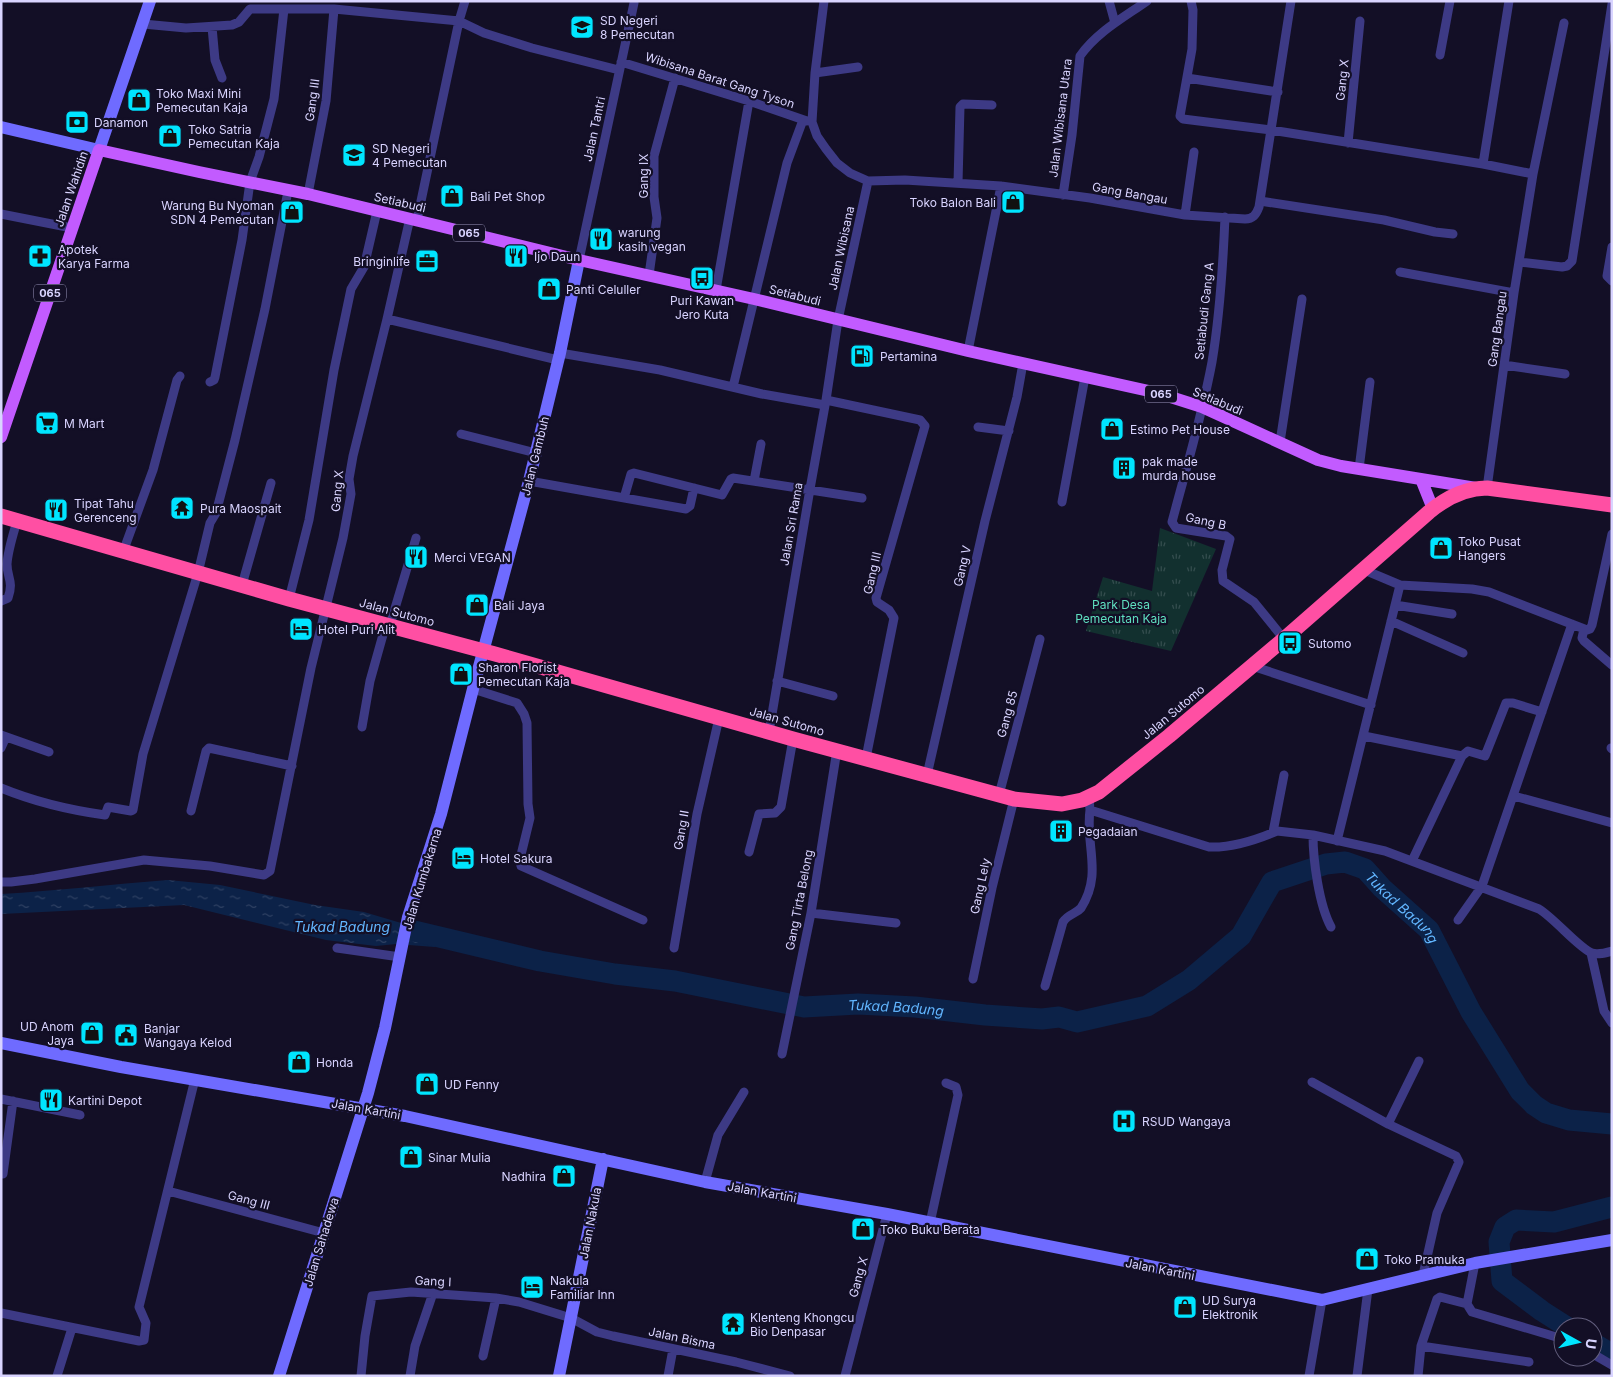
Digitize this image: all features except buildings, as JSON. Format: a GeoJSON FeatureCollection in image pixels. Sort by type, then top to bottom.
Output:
{"type":"FeatureCollection","features":[{"type":"Feature","properties":{"kind":"highway","name":"Jalan Sutomo"},"geometry":{"type":"LineString","coordinates":[[1,516],[289,599],[484,651],[793,739],[999,795],[1014,799],[1062,804],[1082,800],[1089,803],[1099,792],[1284,639],[1433,510],[1449,498],[1481,488]]}},
{"type":"Feature","properties":{"kind":"highway"},"geometry":{"type":"LineString","coordinates":[[1481,488],[1612,505]]}},
{"type":"Feature","properties":{"kind":"main road"},"geometry":{"type":"LineString","coordinates":[[1,127],[99,150],[150,1]]}},
{"type":"Feature","properties":{"kind":"main road","name":"Setiabudi"},"geometry":{"type":"LineString","coordinates":[[99,150],[308,194],[579,260],[754,298],[968,351],[1158,393],[1202,407],[1318,460],[1359,469],[1481,488]]}},
{"type":"Feature","properties":{"kind":"main road","name":"Jalan Wahidin"},"geometry":{"type":"LineString","coordinates":[[1,437],[99,150]]}},
{"type":"Feature","properties":{"kind":"main road","name":"Jalan Gambuh"},"geometry":{"type":"LineString","coordinates":[[484,651],[536,453],[559,357],[579,260]]}},
{"type":"Feature","properties":{"kind":"main road"},"geometry":{"type":"LineString","coordinates":[[1421,479],[1433,510]]}},
{"type":"Feature","properties":{"kind":"main road","name":"Jalan Kumbakarna"},"geometry":{"type":"LineString","coordinates":[[363,1108],[385,1028],[408,917],[441,814],[484,651]]}},
{"type":"Feature","properties":{"kind":"main road","name":"Jalan Kartini"},"geometry":{"type":"LineString","coordinates":[[1,1043],[121,1067],[438,1122],[705,1182],[887,1214],[1322,1300],[1479,1262],[1612,1240]]}},
{"type":"Feature","properties":{"kind":"main road","name":"Jalan Sahadewa"},"geometry":{"type":"LineString","coordinates":[[279,1376],[363,1108]]}},
{"type":"Feature","properties":{"kind":"main road","name":"Jalan Nakula"},"geometry":{"type":"LineString","coordinates":[[559,1376],[571,1318],[598,1158]]}},
{"type":"Feature","properties":{"kind":"street","name":"Gang X"},"geometry":{"type":"LineString","coordinates":[[1,882],[28,880],[144,860],[210,866],[264,875],[272,868],[311,668],[327,608],[351,494],[349,479],[353,456],[414,219],[459,20],[465,1]]}},
{"type":"Feature","properties":{"kind":"street"},"geometry":{"type":"LineString","coordinates":[[733,387],[787,164],[807,121],[824,1]]}},
{"type":"Feature","properties":{"kind":"street"},"geometry":{"type":"LineString","coordinates":[[1109,1],[1115,23]]}},
{"type":"Feature","properties":{"kind":"street","name":"Jalan Wibisana Utara"},"geometry":{"type":"LineString","coordinates":[[868,181],[905,180],[1001,186],[1062,195],[1072,135],[1080,56],[1105,30],[1147,1]]}},
{"type":"Feature","properties":{"kind":"street"},"geometry":{"type":"LineString","coordinates":[[1191,1],[1193,38],[1181,118],[1348,142],[1533,174]]}},
{"type":"Feature","properties":{"kind":"street","name":"Gang Bangau"},"geometry":{"type":"LineString","coordinates":[[1062,195],[1090,198],[1185,215],[1250,219],[1257,214],[1278,92],[1291,1]]}},
{"type":"Feature","properties":{"kind":"street"},"geometry":{"type":"LineString","coordinates":[[1440,55],[1450,1]]}},
{"type":"Feature","properties":{"kind":"street"},"geometry":{"type":"LineString","coordinates":[[1483,164],[1509,1]]}},
{"type":"Feature","properties":{"kind":"street","name":"Jalan Tantri"},"geometry":{"type":"LineString","coordinates":[[579,260],[634,4]]}},
{"type":"Feature","properties":{"kind":"street"},"geometry":{"type":"LineString","coordinates":[[1519,262],[1567,266],[1572,261],[1612,4]]}},
{"type":"Feature","properties":{"kind":"street"},"geometry":{"type":"LineString","coordinates":[[143,24],[186,28],[232,25],[239,22],[250,9],[334,9],[459,20]]}},
{"type":"Feature","properties":{"kind":"street"},"geometry":{"type":"LineString","coordinates":[[210,382],[214,380],[226,321],[242,240],[250,182],[274,99],[284,9]]}},
{"type":"Feature","properties":{"kind":"street","name":"Gang III"},"geometry":{"type":"LineString","coordinates":[[308,194],[326,101],[334,9]]}},
{"type":"Feature","properties":{"kind":"street","name":"Wibisana Barat Gang Tyson"},"geometry":{"type":"LineString","coordinates":[[459,20],[484,34],[675,78],[807,121]]}},
{"type":"Feature","properties":{"kind":"street","name":"Gang X"},"geometry":{"type":"LineString","coordinates":[[1348,142],[1360,21]]}},
{"type":"Feature","properties":{"kind":"street","name":"Gang Bangau"},"geometry":{"type":"LineString","coordinates":[[1481,488],[1504,365],[1533,174],[1564,23]]}},
{"type":"Feature","properties":{"kind":"street"},"geometry":{"type":"LineString","coordinates":[[212,27],[215,60],[222,78]]}},
{"type":"Feature","properties":{"kind":"street"},"geometry":{"type":"LineString","coordinates":[[815,73],[858,67]]}},
{"type":"Feature","properties":{"kind":"street","name":"Gang IX"},"geometry":{"type":"LineString","coordinates":[[649,275],[657,218],[654,197],[654,156],[675,78]]}},
{"type":"Feature","properties":{"kind":"street"},"geometry":{"type":"LineString","coordinates":[[1187,78],[1278,92]]}},
{"type":"Feature","properties":{"kind":"street"},"geometry":{"type":"LineString","coordinates":[[716,290],[749,101]]}},
{"type":"Feature","properties":{"kind":"street"},"geometry":{"type":"LineString","coordinates":[[958,183],[960,107],[962,104],[992,105]]}},
{"type":"Feature","properties":{"kind":"street"},"geometry":{"type":"LineString","coordinates":[[807,121],[837,163],[850,173],[868,181]]}},
{"type":"Feature","properties":{"kind":"street"},"geometry":{"type":"LineString","coordinates":[[1185,215],[1194,152]]}},
{"type":"Feature","properties":{"kind":"street","name":"Jalan Wibisana"},"geometry":{"type":"LineString","coordinates":[[838,320],[868,181]]}},
{"type":"Feature","properties":{"kind":"street"},"geometry":{"type":"LineString","coordinates":[[968,351],[1001,186]]}},
{"type":"Feature","properties":{"kind":"street"},"geometry":{"type":"LineString","coordinates":[[1,788],[26,798],[76,811],[105,815],[108,807],[133,810],[143,754],[198,573],[210,523],[216,513],[235,440],[265,309],[288,191]]}},
{"type":"Feature","properties":{"kind":"street"},"geometry":{"type":"LineString","coordinates":[[1260,201],[1384,220],[1435,232],[1453,234]]}},
{"type":"Feature","properties":{"kind":"street"},"geometry":{"type":"LineString","coordinates":[[289,599],[309,520],[334,370],[351,289],[364,267],[377,211]]}},
{"type":"Feature","properties":{"kind":"street"},"geometry":{"type":"LineString","coordinates":[[1,214],[72,228]]}},
{"type":"Feature","properties":{"kind":"street","name":"Setiabudi Gang A"},"geometry":{"type":"LineString","coordinates":[[1202,407],[1214,342],[1225,217]]}},
{"type":"Feature","properties":{"kind":"street"},"geometry":{"type":"LineString","coordinates":[[1612,247],[1607,276],[1612,281]]}},
{"type":"Feature","properties":{"kind":"street"},"geometry":{"type":"LineString","coordinates":[[1400,272],[1514,293]]}},
{"type":"Feature","properties":{"kind":"street"},"geometry":{"type":"LineString","coordinates":[[1280,442],[1302,299]]}},
{"type":"Feature","properties":{"kind":"street"},"geometry":{"type":"LineString","coordinates":[[387,319],[559,357],[660,370],[762,394],[826,402]]}},
{"type":"Feature","properties":{"kind":"street","name":"Jalan Sri Rama"},"geometry":{"type":"LineString","coordinates":[[769,732],[826,402],[838,320]]}},
{"type":"Feature","properties":{"kind":"street","name":"Gang V"},"geometry":{"type":"LineString","coordinates":[[927,775],[983,530],[1017,397],[1023,363]]}},
{"type":"Feature","properties":{"kind":"street"},"geometry":{"type":"LineString","coordinates":[[1504,365],[1564,374]]}},
{"type":"Feature","properties":{"kind":"street"},"geometry":{"type":"LineString","coordinates":[[123,552],[153,470],[177,380],[180,376]]}},
{"type":"Feature","properties":{"kind":"street"},"geometry":{"type":"LineString","coordinates":[[1062,502],[1085,377]]}},
{"type":"Feature","properties":{"kind":"street"},"geometry":{"type":"LineString","coordinates":[[1359,469],[1370,382]]}},
{"type":"Feature","properties":{"kind":"street","name":"Gang III"},"geometry":{"type":"LineString","coordinates":[[826,402],[920,420],[925,426],[876,598],[877,602],[889,610],[894,618],[866,758]]}},
{"type":"Feature","properties":{"kind":"street","name":"Gang B"},"geometry":{"type":"LineString","coordinates":[[1202,407],[1172,522],[1176,528],[1230,538],[1222,570],[1223,581],[1254,602],[1284,639]]}},
{"type":"Feature","properties":{"kind":"street"},"geometry":{"type":"LineString","coordinates":[[978,426],[1008,432]]}},
{"type":"Feature","properties":{"kind":"street"},"geometry":{"type":"LineString","coordinates":[[461,434],[536,453]]}},
{"type":"Feature","properties":{"kind":"street"},"geometry":{"type":"LineString","coordinates":[[754,481],[761,444]]}},
{"type":"Feature","properties":{"kind":"street"},"geometry":{"type":"LineString","coordinates":[[624,498],[631,474],[634,473],[722,495],[732,478],[862,498]]}},
{"type":"Feature","properties":{"kind":"street"},"geometry":{"type":"LineString","coordinates":[[529,481],[686,509],[690,506],[694,488]]}},
{"type":"Feature","properties":{"kind":"street"},"geometry":{"type":"LineString","coordinates":[[242,585],[271,483]]}},
{"type":"Feature","properties":{"kind":"street"},"geometry":{"type":"LineString","coordinates":[[1,601],[8,598],[10,590],[11,579],[8,571],[8,561],[17,521]]}},
{"type":"Feature","properties":{"kind":"street"},"geometry":{"type":"LineString","coordinates":[[1362,570],[1400,585],[1482,590],[1584,629],[1590,629],[1612,534]]}},
{"type":"Feature","properties":{"kind":"street"},"geometry":{"type":"LineString","coordinates":[[362,727],[370,680],[416,538]]}},
{"type":"Feature","properties":{"kind":"street"},"geometry":{"type":"LineString","coordinates":[[1337,841],[1400,585]]}},
{"type":"Feature","properties":{"kind":"street"},"geometry":{"type":"LineString","coordinates":[[1395,605],[1452,614]]}},
{"type":"Feature","properties":{"kind":"street"},"geometry":{"type":"LineString","coordinates":[[1391,621],[1463,652]]}},
{"type":"Feature","properties":{"kind":"street"},"geometry":{"type":"LineString","coordinates":[[1458,920],[1482,886],[1572,624]]}},
{"type":"Feature","properties":{"kind":"street"},"geometry":{"type":"LineString","coordinates":[[1584,629],[1582,638],[1584,641],[1612,665]]}},
{"type":"Feature","properties":{"kind":"street","name":"Gang 85"},"geometry":{"type":"LineString","coordinates":[[999,795],[1040,639]]}},
{"type":"Feature","properties":{"kind":"street"},"geometry":{"type":"LineString","coordinates":[[1252,666],[1371,705]]}},
{"type":"Feature","properties":{"kind":"street"},"geometry":{"type":"LineString","coordinates":[[777,680],[834,696]]}},
{"type":"Feature","properties":{"kind":"street"},"geometry":{"type":"LineString","coordinates":[[473,688],[517,703],[524,714],[530,815],[520,859],[521,866],[644,920]]}},
{"type":"Feature","properties":{"kind":"street"},"geometry":{"type":"LineString","coordinates":[[1412,861],[1462,756],[1468,751],[1485,756],[1506,703],[1514,703],[1542,712]]}},
{"type":"Feature","properties":{"kind":"street","name":"Gang II"},"geometry":{"type":"LineString","coordinates":[[674,948],[696,814],[719,718]]}},
{"type":"Feature","properties":{"kind":"street"},"geometry":{"type":"LineString","coordinates":[[1,748],[3,736],[49,752]]}},
{"type":"Feature","properties":{"kind":"street"},"geometry":{"type":"LineString","coordinates":[[1364,736],[1462,756]]}},
{"type":"Feature","properties":{"kind":"street"},"geometry":{"type":"LineString","coordinates":[[749,852],[759,814],[775,813],[781,807],[793,739]]}},
{"type":"Feature","properties":{"kind":"street"},"geometry":{"type":"LineString","coordinates":[[191,811],[206,751],[209,748],[292,766]]}},
{"type":"Feature","properties":{"kind":"street","name":"Gang Tirta Belong"},"geometry":{"type":"LineString","coordinates":[[782,1054],[811,913],[837,750]]}},
{"type":"Feature","properties":{"kind":"street"},"geometry":{"type":"LineString","coordinates":[[1273,832],[1284,775]]}},
{"type":"Feature","properties":{"kind":"street"},"geometry":{"type":"LineString","coordinates":[[1514,796],[1612,823]]}},
{"type":"Feature","properties":{"kind":"street","name":"Gang Lely"},"geometry":{"type":"LineString","coordinates":[[973,979],[992,888],[1014,799]]}},
{"type":"Feature","properties":{"kind":"street"},"geometry":{"type":"LineString","coordinates":[[1046,986],[1063,922],[1080,908],[1091,885],[1094,862],[1089,836],[1089,803],[1209,847],[1223,848],[1234,846],[1273,832],[1284,831],[1372,848],[1539,908],[1550,915],[1586,950],[1602,954],[1612,952]]}},
{"type":"Feature","properties":{"kind":"street"},"geometry":{"type":"LineString","coordinates":[[1312,835],[1322,901],[1331,927]]}},
{"type":"Feature","properties":{"kind":"street"},"geometry":{"type":"LineString","coordinates":[[811,913],[896,923]]}},
{"type":"Feature","properties":{"kind":"street"},"geometry":{"type":"LineString","coordinates":[[337,948],[401,952]]}},
{"type":"Feature","properties":{"kind":"street"},"geometry":{"type":"LineString","coordinates":[[1591,952],[1604,1012],[1612,1023]]}},
{"type":"Feature","properties":{"kind":"street"},"geometry":{"type":"LineString","coordinates":[[1388,1124],[1419,1061]]}},
{"type":"Feature","properties":{"kind":"street"},"geometry":{"type":"LineString","coordinates":[[1,1313],[140,1341],[144,1340],[146,1323],[139,1308],[195,1079]]}},
{"type":"Feature","properties":{"kind":"street"},"geometry":{"type":"LineString","coordinates":[[1312,1082],[1388,1124],[1456,1156],[1459,1162],[1437,1213],[1423,1275]]}},
{"type":"Feature","properties":{"kind":"street"},"geometry":{"type":"LineString","coordinates":[[930,1223],[958,1095],[956,1087],[946,1083]]}},
{"type":"Feature","properties":{"kind":"street"},"geometry":{"type":"LineString","coordinates":[[705,1182],[718,1135],[744,1092]]}},
{"type":"Feature","properties":{"kind":"street"},"geometry":{"type":"LineString","coordinates":[[1,1099],[80,1115]]}},
{"type":"Feature","properties":{"kind":"street"},"geometry":{"type":"LineString","coordinates":[[3,1174],[13,1101]]}},
{"type":"Feature","properties":{"kind":"street","name":"Gang III"},"geometry":{"type":"LineString","coordinates":[[168,1191],[324,1233]]}},
{"type":"Feature","properties":{"kind":"street","name":"Gang X"},"geometry":{"type":"LineString","coordinates":[[845,1376],[887,1214]]}},
{"type":"Feature","properties":{"kind":"street"},"geometry":{"type":"LineString","coordinates":[[1467,1304],[1479,1262]]}},
{"type":"Feature","properties":{"kind":"street"},"geometry":{"type":"LineString","coordinates":[[1357,1376],[1368,1289]]}},
{"type":"Feature","properties":{"kind":"street","name":"Gang I"},"geometry":{"type":"LineString","coordinates":[[361,1376],[372,1296],[400,1292],[496,1298],[519,1302],[571,1318]]}},
{"type":"Feature","properties":{"kind":"street"},"geometry":{"type":"LineString","coordinates":[[410,1376],[415,1346],[433,1293]]}},
{"type":"Feature","properties":{"kind":"street"},"geometry":{"type":"LineString","coordinates":[[483,1356],[496,1298]]}},
{"type":"Feature","properties":{"kind":"street"},"geometry":{"type":"LineString","coordinates":[[1418,1376],[1421,1346],[1438,1298],[1467,1304],[1472,1312],[1553,1336]]}},
{"type":"Feature","properties":{"kind":"street"},"geometry":{"type":"LineString","coordinates":[[1309,1376],[1322,1300]]}},
{"type":"Feature","properties":{"kind":"street","name":"Jalan Bisma"},"geometry":{"type":"LineString","coordinates":[[571,1318],[597,1332],[673,1349],[754,1371],[790,1376]]}},
{"type":"Feature","properties":{"kind":"street"},"geometry":{"type":"LineString","coordinates":[[57,1376],[72,1328]]}},
{"type":"Feature","properties":{"kind":"street"},"geometry":{"type":"LineString","coordinates":[[1421,1346],[1529,1362]]}},
{"type":"Feature","properties":{"kind":"street"},"geometry":{"type":"LineString","coordinates":[[668,1376],[673,1349]]}},
{"type":"Feature","properties":{"kind":"green space","name":"Park Desa Pemecutan Kaja"},"geometry":{"type":"Polygon","coordinates":[[[1160,528],[1216,549],[1171,651],[1086,631],[1103,577],[1152,591],[1160,528]]]}},
{"type":"Feature","properties":{"kind":"water","name":"Tukad Badung"},"geometry":{"type":"Polygon","coordinates":[[[168,880],[220,885],[315,905],[364,912],[401,923],[440,931],[435,947],[396,944],[376,946],[326,940],[184,905],[1,914],[1,894],[168,880]]]}},
{"type":"Feature","properties":{"kind":"waterway","name":"Tukad Badung"},"geometry":{"type":"LineString","coordinates":[[410,930],[540,961],[615,974],[675,981],[804,1007],[858,1004],[915,1007],[1042,1019],[1059,1017],[1077,1022],[1147,1006],[1189,980],[1241,936],[1272,882],[1326,864],[1345,862],[1365,869],[1382,888],[1429,930],[1471,1012],[1520,1091],[1534,1105],[1546,1113],[1569,1120],[1612,1124]]}},
{"type":"Feature","properties":{"kind":"waterway"},"geometry":{"type":"LineString","coordinates":[[1553,1318],[1502,1281],[1499,1242],[1505,1227],[1516,1220],[1554,1222],[1612,1207]]}},
{"type":"Feature","properties":{"kind":"waterway"},"geometry":{"type":"LineString","coordinates":[[1603,1349],[1612,1354]]}},
{"type":"Feature","properties":{"kind":"place","name":"SD Negeri 8 Pemecutan"},"geometry":{"type":"Point","coordinates":[582,27]}},
{"type":"Feature","properties":{"kind":"place","name":"Toko Maxi Mini Pemecutan Kaja"},"geometry":{"type":"Point","coordinates":[139,100]}},
{"type":"Feature","properties":{"kind":"place","name":"Danamon"},"geometry":{"type":"Point","coordinates":[77,122]}},
{"type":"Feature","properties":{"kind":"place","name":"Toko Satria Pemecutan Kaja"},"geometry":{"type":"Point","coordinates":[170,136]}},
{"type":"Feature","properties":{"kind":"place","name":"SD Negeri 4 Pemecutan"},"geometry":{"type":"Point","coordinates":[354,155]}},
{"type":"Feature","properties":{"kind":"place","name":"Bali Pet Shop"},"geometry":{"type":"Point","coordinates":[452,196]}},
{"type":"Feature","properties":{"kind":"place","name":"Toko Balon Bali"},"geometry":{"type":"Point","coordinates":[1013,202]}},
{"type":"Feature","properties":{"kind":"place","name":"Warung Bu Nyoman SDN 4 Pemecutan"},"geometry":{"type":"Point","coordinates":[292,212]}},
{"type":"Feature","properties":{"kind":"place","name":"warung kasih vegan"},"geometry":{"type":"Point","coordinates":[601,239]}},
{"type":"Feature","properties":{"kind":"place","name":"Apotek Karya Farma"},"geometry":{"type":"Point","coordinates":[40,256]}},
{"type":"Feature","properties":{"kind":"place","name":"Ijo Daun"},"geometry":{"type":"Point","coordinates":[516,256]}},
{"type":"Feature","properties":{"kind":"place","name":"Bringinlife"},"geometry":{"type":"Point","coordinates":[427,261]}},
{"type":"Feature","properties":{"kind":"place","name":"Puri Kawan Jero Kuta"},"geometry":{"type":"Point","coordinates":[702,278]}},
{"type":"Feature","properties":{"kind":"place","name":"Panti Celuller"},"geometry":{"type":"Point","coordinates":[549,289]}},
{"type":"Feature","properties":{"kind":"place","name":"Pertamina"},"geometry":{"type":"Point","coordinates":[862,356]}},
{"type":"Feature","properties":{"kind":"place","name":"M Mart"},"geometry":{"type":"Point","coordinates":[47,423]}},
{"type":"Feature","properties":{"kind":"place","name":"Estimo Pet House"},"geometry":{"type":"Point","coordinates":[1112,429]}},
{"type":"Feature","properties":{"kind":"place","name":"pak made murda house"},"geometry":{"type":"Point","coordinates":[1124,468]}},
{"type":"Feature","properties":{"kind":"place","name":"Pura Maospait"},"geometry":{"type":"Point","coordinates":[182,508]}},
{"type":"Feature","properties":{"kind":"place","name":"Tipat Tahu Gerenceng"},"geometry":{"type":"Point","coordinates":[56,510]}},
{"type":"Feature","properties":{"kind":"place","name":"Toko Pusat Hangers"},"geometry":{"type":"Point","coordinates":[1441,548]}},
{"type":"Feature","properties":{"kind":"place","name":"Merci VEGAN"},"geometry":{"type":"Point","coordinates":[416,557]}},
{"type":"Feature","properties":{"kind":"place","name":"Bali Jaya"},"geometry":{"type":"Point","coordinates":[477,605]}},
{"type":"Feature","properties":{"kind":"place","name":"Hotel Puri Alit"},"geometry":{"type":"Point","coordinates":[301,629]}},
{"type":"Feature","properties":{"kind":"place","name":"Sutomo"},"geometry":{"type":"Point","coordinates":[1290,643]}},
{"type":"Feature","properties":{"kind":"place","name":"Sharon Florist Pemecutan Kaja"},"geometry":{"type":"Point","coordinates":[461,674]}},
{"type":"Feature","properties":{"kind":"place","name":"Pegadaian"},"geometry":{"type":"Point","coordinates":[1061,831]}},
{"type":"Feature","properties":{"kind":"place","name":"Hotel Sakura"},"geometry":{"type":"Point","coordinates":[463,858]}},
{"type":"Feature","properties":{"kind":"place","name":"UD Anom Jaya"},"geometry":{"type":"Point","coordinates":[92,1033]}},
{"type":"Feature","properties":{"kind":"place","name":"Banjar Wangaya Kelod"},"geometry":{"type":"Point","coordinates":[126,1035]}},
{"type":"Feature","properties":{"kind":"place","name":"Honda"},"geometry":{"type":"Point","coordinates":[299,1062]}},
{"type":"Feature","properties":{"kind":"place","name":"UD Fenny"},"geometry":{"type":"Point","coordinates":[427,1084]}},
{"type":"Feature","properties":{"kind":"place","name":"Kartini Depot"},"geometry":{"type":"Point","coordinates":[51,1100]}},
{"type":"Feature","properties":{"kind":"place","name":"RSUD Wangaya"},"geometry":{"type":"Point","coordinates":[1124,1121]}},
{"type":"Feature","properties":{"kind":"place","name":"Sinar Mulia"},"geometry":{"type":"Point","coordinates":[411,1157]}},
{"type":"Feature","properties":{"kind":"place","name":"Nadhira"},"geometry":{"type":"Point","coordinates":[564,1176]}},
{"type":"Feature","properties":{"kind":"place","name":"Toko Buku Berata"},"geometry":{"type":"Point","coordinates":[863,1229]}},
{"type":"Feature","properties":{"kind":"place","name":"Toko Pramuka"},"geometry":{"type":"Point","coordinates":[1367,1259]}},
{"type":"Feature","properties":{"kind":"place","name":"Nakula Familiar Inn"},"geometry":{"type":"Point","coordinates":[532,1287]}},
{"type":"Feature","properties":{"kind":"place","name":"UD Surya Elektronik"},"geometry":{"type":"Point","coordinates":[1185,1307]}},
{"type":"Feature","properties":{"kind":"place","name":"Klenteng Khongcu Bio Denpasar"},"geometry":{"type":"Point","coordinates":[733,1324]}}]}
